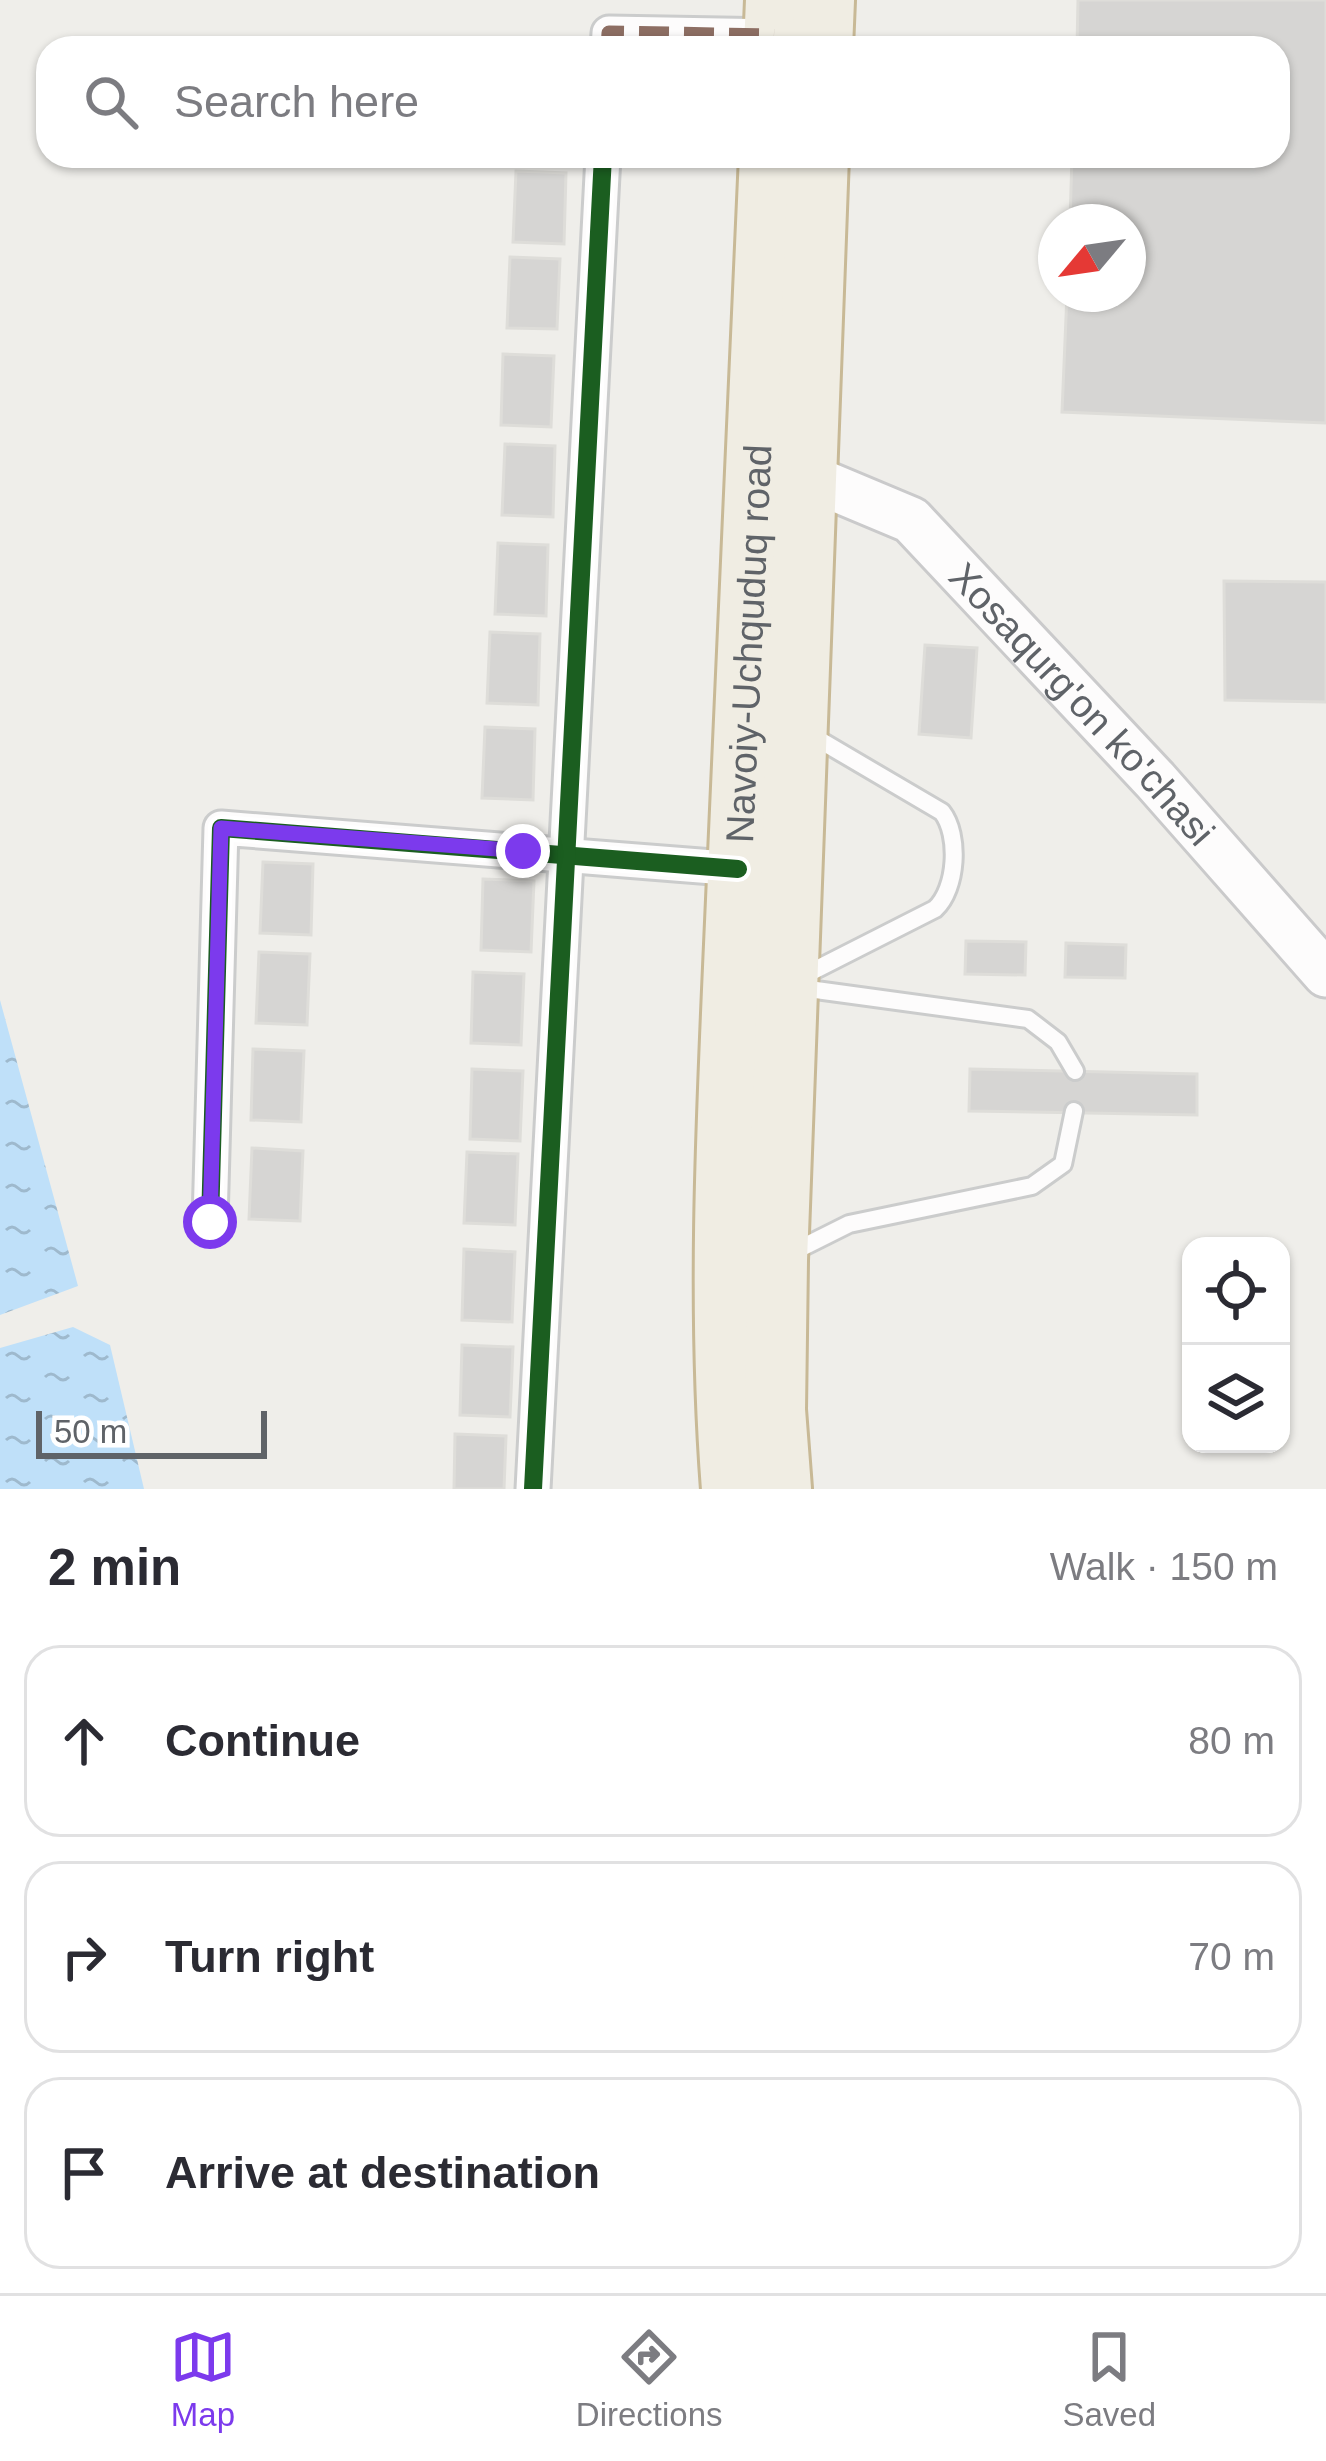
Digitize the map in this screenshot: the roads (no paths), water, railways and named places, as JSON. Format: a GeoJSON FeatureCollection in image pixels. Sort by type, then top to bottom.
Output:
{"type":"FeatureCollection","features":[{"type":"Feature","properties":{"kind":"highway"},"geometry":{"type":"LineString","coordinates":[[787,33],[824,0]]}},
{"type":"Feature","properties":{"kind":"highway","name":"Navoiy-Uchquduq road"},"geometry":{"type":"LineString","coordinates":[[770,168],[797,727],[777,1260],[775,1409],[781,1489]]}},
{"type":"Feature","properties":{"kind":"highway","name":"Navoiy-Uchquduq road"},"geometry":{"type":"LineString","coordinates":[[732,1489],[725,1409],[723,1223],[738,868],[817,168]]}},
{"type":"Feature","properties":{"kind":"street"},"geometry":{"type":"LineString","coordinates":[[609,36],[787,33]]}},
{"type":"Feature","properties":{"kind":"street"},"geometry":{"type":"LineString","coordinates":[[532,1489],[602,168]]}},
{"type":"Feature","properties":{"kind":"street","name":"Xosaqurg'on ko'chasi"},"geometry":{"type":"LineString","coordinates":[[782,468],[910,520],[1155,780],[1326,974]]}},
{"type":"Feature","properties":{"kind":"street"},"geometry":{"type":"LineString","coordinates":[[210,1222],[221,828],[738,868]]}},
{"type":"Feature","properties":{"kind":"lane"},"geometry":{"type":"LineString","coordinates":[[788,986],[946,899],[954,834],[942,812],[797,727]]}},
{"type":"Feature","properties":{"kind":"lane"},"geometry":{"type":"LineString","coordinates":[[788,986],[1028,1019],[1058,1042],[1075,1071]]}},
{"type":"Feature","properties":{"kind":"lane"},"geometry":{"type":"LineString","coordinates":[[777,1260],[850,1224],[1032,1186],[1063,1164],[1074,1111]]}},
{"type":"Feature","properties":{"kind":"water"},"geometry":{"type":"Polygon","coordinates":[[[0,1000],[78,1286],[0,1315],[0,1000]]]}},
{"type":"Feature","properties":{"kind":"water"},"geometry":{"type":"Polygon","coordinates":[[[73,1327],[110,1345],[144,1489],[0,1489],[0,1348],[73,1327]]]}}]}
